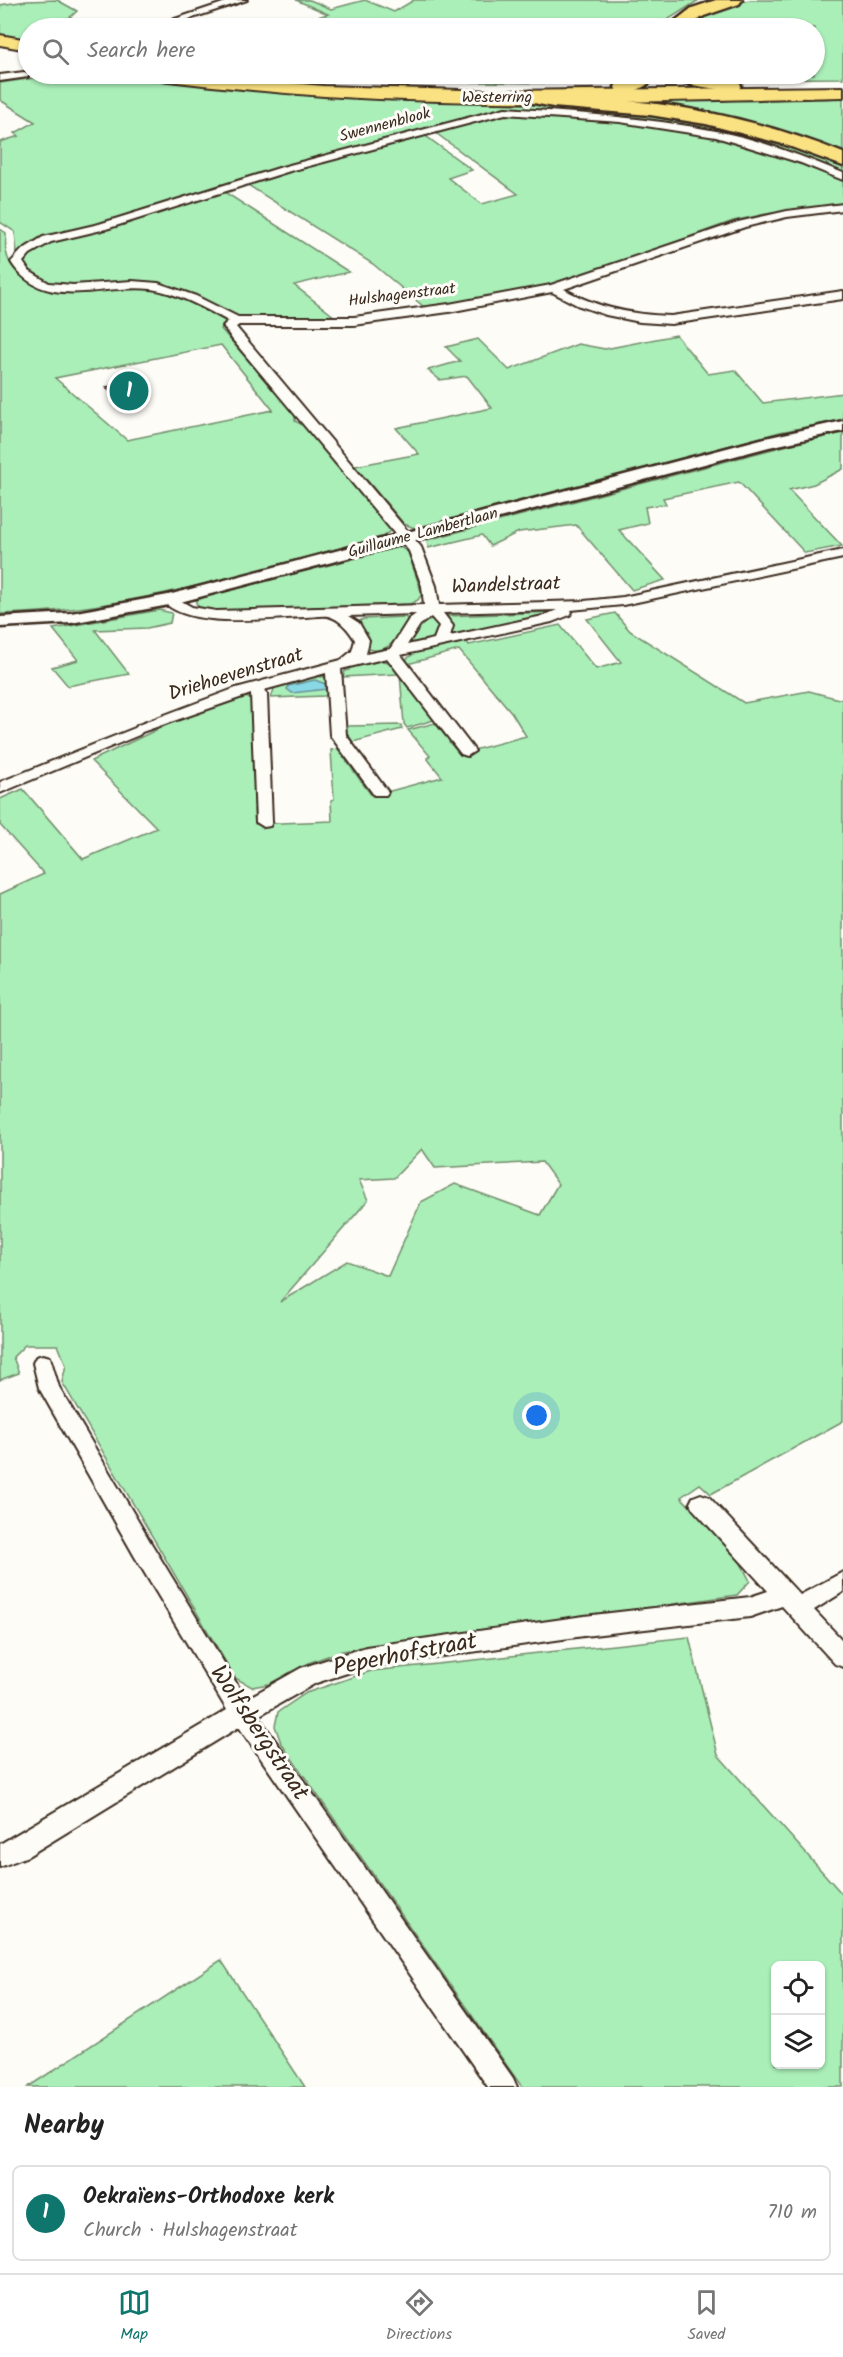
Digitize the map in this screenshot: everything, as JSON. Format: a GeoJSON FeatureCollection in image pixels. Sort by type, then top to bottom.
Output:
{"type":"FeatureCollection","features":[{"type":"Feature","properties":{"kind":"highway"},"geometry":{"type":"LineString","coordinates":[[676,18],[715,0]]}},
{"type":"Feature","properties":{"kind":"highway"},"geometry":{"type":"LineString","coordinates":[[689,18],[698,12],[733,0]]}},
{"type":"Feature","properties":{"kind":"highway"},"geometry":{"type":"LineString","coordinates":[[0,40],[18,43]]}},
{"type":"Feature","properties":{"kind":"highway"},"geometry":{"type":"LineString","coordinates":[[0,49],[18,52]]}},
{"type":"Feature","properties":{"kind":"highway"},"geometry":{"type":"LineString","coordinates":[[825,83],[843,83]]}},
{"type":"Feature","properties":{"kind":"highway","name":"Westerring"},"geometry":{"type":"LineString","coordinates":[[256,84],[376,93],[531,97],[843,92]]}},
{"type":"Feature","properties":{"kind":"highway","name":"Westerring"},"geometry":{"type":"LineString","coordinates":[[382,84],[427,87],[624,87],[639,84]]}},
{"type":"Feature","properties":{"kind":"highway"},"geometry":{"type":"LineString","coordinates":[[624,87],[633,84]]}},
{"type":"Feature","properties":{"kind":"highway"},"geometry":{"type":"LineString","coordinates":[[676,84],[686,95]]}},
{"type":"Feature","properties":{"kind":"highway"},"geometry":{"type":"LineString","coordinates":[[726,84],[788,84]]}},
{"type":"Feature","properties":{"kind":"highway"},"geometry":{"type":"LineString","coordinates":[[531,97],[546,101],[622,106],[714,120],[792,140],[843,160]]}},
{"type":"Feature","properties":{"kind":"street"},"geometry":{"type":"LineString","coordinates":[[181,18],[214,6],[242,0]]}},
{"type":"Feature","properties":{"kind":"street"},"geometry":{"type":"LineString","coordinates":[[0,78],[18,76]]}},
{"type":"Feature","properties":{"kind":"street","name":"Swennenblook"},"geometry":{"type":"LineString","coordinates":[[236,321],[164,288],[135,284],[75,290],[50,286],[30,279],[21,271],[17,262],[26,252],[47,239],[102,227],[286,169],[506,111],[620,119],[717,134],[805,161],[843,177]]}},
{"type":"Feature","properties":{"kind":"street","name":"Hulshagenstraat"},"geometry":{"type":"LineString","coordinates":[[236,321],[354,321],[449,308],[554,288],[742,224],[787,214],[843,207]]}},
{"type":"Feature","properties":{"kind":"street"},"geometry":{"type":"LineString","coordinates":[[554,288],[589,307],[650,320],[671,320],[843,295]]}},
{"type":"Feature","properties":{"kind":"street"},"geometry":{"type":"LineString","coordinates":[[236,321],[230,326],[236,336],[416,550],[429,586],[432,609],[446,626],[440,643]]}},
{"type":"Feature","properties":{"kind":"street","name":"Guillaume Lambertlaan"},"geometry":{"type":"LineString","coordinates":[[0,622],[71,618],[169,600],[767,442],[843,426]]}},
{"type":"Feature","properties":{"kind":"street","name":"Wandelstraat"},"geometry":{"type":"LineString","coordinates":[[169,600],[188,611],[199,614],[334,613],[584,605],[623,602],[843,554]]}},
{"type":"Feature","properties":{"kind":"street","name":"Driehoevenstraat"},"geometry":{"type":"LineString","coordinates":[[0,788],[183,711],[254,688],[393,653],[547,619],[584,605]]}},
{"type":"Feature","properties":{"kind":"street"},"geometry":{"type":"LineString","coordinates":[[432,609],[414,622],[393,653],[467,751]]}},
{"type":"Feature","properties":{"kind":"street"},"geometry":{"type":"LineString","coordinates":[[334,613],[354,626],[362,640],[359,653],[338,667],[338,735],[380,792]]}},
{"type":"Feature","properties":{"kind":"street"},"geometry":{"type":"LineString","coordinates":[[254,688],[259,694],[264,822]]}},
{"type":"Feature","properties":{"kind":"street","name":"Wolfsbergstraat"},"geometry":{"type":"LineString","coordinates":[[43,1363],[49,1388],[143,1550],[242,1713],[504,2087]]}},
{"type":"Feature","properties":{"kind":"street"},"geometry":{"type":"LineString","coordinates":[[701,1503],[843,1657]]}},
{"type":"Feature","properties":{"kind":"street","name":"Peperhofstraat"},"geometry":{"type":"LineString","coordinates":[[0,1856],[19,1848],[309,1675],[366,1657],[584,1626],[791,1602],[843,1581]]}},
{"type":"Feature","properties":{"kind":"green space"},"geometry":{"type":"Polygon","coordinates":[[[57,0],[77,11],[69,18],[18,18],[18,38],[0,35],[0,5],[57,0]]]}},
{"type":"Feature","properties":{"kind":"green space"},"geometry":{"type":"Polygon","coordinates":[[[296,0],[310,0],[331,9],[365,0],[394,12],[414,0],[699,0],[671,18],[314,18],[328,14],[296,0]]]}},
{"type":"Feature","properties":{"kind":"green space"},"geometry":{"type":"Polygon","coordinates":[[[750,0],[843,0],[843,78],[825,78],[825,18],[695,18],[750,0]]]}},
{"type":"Feature","properties":{"kind":"green space"},"geometry":{"type":"Polygon","coordinates":[[[18,80],[18,84],[200,84],[271,92],[601,108],[692,120],[771,138],[843,165],[843,174],[701,129],[562,111],[506,109],[665,127],[733,142],[778,156],[843,181],[843,204],[766,214],[733,221],[579,277],[537,289],[424,307],[373,264],[248,185],[226,193],[349,272],[294,285],[335,317],[233,317],[167,287],[129,281],[83,287],[52,284],[36,279],[25,270],[17,254],[15,232],[0,222],[0,142],[19,136],[15,133],[35,122],[0,100],[0,83],[18,80]],[[433,131],[423,134],[472,170],[448,178],[482,204],[518,194],[433,131]]]}},
{"type":"Feature","properties":{"kind":"green space"},"geometry":{"type":"Polygon","coordinates":[[[843,96],[843,154],[612,102],[843,96]]]}},
{"type":"Feature","properties":{"kind":"green space"},"geometry":{"type":"Polygon","coordinates":[[[0,229],[6,233],[6,251],[15,270],[22,277],[41,287],[72,293],[124,286],[145,288],[181,299],[227,321],[221,329],[295,415],[295,421],[303,425],[390,531],[382,537],[193,587],[97,606],[0,614],[0,229]],[[221,345],[55,378],[127,440],[273,410],[221,345]]]}},
{"type":"Feature","properties":{"kind":"green space"},"geometry":{"type":"Polygon","coordinates":[[[676,335],[708,374],[735,370],[763,403],[843,393],[843,420],[780,432],[417,529],[404,524],[355,466],[419,454],[396,428],[492,408],[467,376],[440,380],[428,370],[460,361],[446,347],[478,339],[509,370],[578,344],[605,349],[676,335]]]}},
{"type":"Feature","properties":{"kind":"green space"},"geometry":{"type":"Polygon","coordinates":[[[843,433],[843,469],[814,484],[789,490],[842,546],[805,553],[739,482],[663,498],[666,504],[645,507],[648,523],[619,530],[665,580],[632,590],[576,525],[519,532],[490,546],[482,535],[428,548],[427,540],[792,444],[843,433]]]}},
{"type":"Feature","properties":{"kind":"green space"},"geometry":{"type":"Polygon","coordinates":[[[400,547],[408,552],[422,594],[418,600],[410,604],[208,611],[201,610],[196,603],[196,599],[400,547]]]}},
{"type":"Feature","properties":{"kind":"green space"},"geometry":{"type":"Polygon","coordinates":[[[159,610],[172,613],[170,623],[147,628],[95,630],[129,674],[68,686],[52,667],[78,660],[53,629],[159,610]]]}},
{"type":"Feature","properties":{"kind":"green space"},"geometry":{"type":"Polygon","coordinates":[[[555,612],[450,637],[445,616],[555,612]]]}},
{"type":"Feature","properties":{"kind":"green space"},"geometry":{"type":"Polygon","coordinates":[[[615,613],[630,631],[744,703],[809,691],[843,700],[843,1421],[711,1494],[700,1484],[681,1497],[737,1556],[750,1581],[737,1595],[342,1651],[311,1662],[269,1684],[252,1687],[235,1678],[62,1382],[66,1365],[58,1345],[25,1345],[13,1357],[19,1373],[0,1380],[0,894],[44,874],[0,825],[0,799],[23,789],[83,859],[157,828],[91,761],[181,718],[245,697],[255,700],[258,770],[253,770],[254,786],[258,786],[258,789],[254,790],[254,805],[259,805],[259,809],[254,809],[255,824],[332,821],[331,800],[334,799],[331,750],[338,749],[361,781],[367,782],[363,784],[372,796],[442,777],[427,758],[430,756],[408,730],[435,723],[446,737],[450,736],[453,740],[449,742],[459,754],[526,736],[512,713],[459,650],[408,664],[405,660],[412,655],[411,653],[466,640],[469,645],[560,625],[596,669],[621,662],[587,619],[615,613]],[[422,1149],[394,1178],[359,1180],[368,1200],[280,1302],[347,1261],[388,1276],[421,1202],[455,1184],[540,1215],[558,1184],[542,1162],[435,1168],[422,1149]]]}},
{"type":"Feature","properties":{"kind":"green space"},"geometry":{"type":"Polygon","coordinates":[[[404,617],[408,622],[392,643],[381,649],[368,649],[367,639],[358,622],[363,619],[404,617]]]}},
{"type":"Feature","properties":{"kind":"green space"},"geometry":{"type":"Polygon","coordinates":[[[429,617],[441,625],[433,639],[419,644],[409,640],[418,622],[429,617]]]}},
{"type":"Feature","properties":{"kind":"green space"},"geometry":{"type":"Polygon","coordinates":[[[381,661],[392,664],[397,674],[343,677],[345,671],[349,670],[348,668],[381,661]]]}},
{"type":"Feature","properties":{"kind":"green space"},"geometry":{"type":"Polygon","coordinates":[[[400,674],[437,719],[407,728],[404,724],[400,674]]]}},
{"type":"Feature","properties":{"kind":"green space"},"geometry":{"type":"Polygon","coordinates":[[[313,676],[325,677],[329,680],[330,690],[325,696],[271,698],[275,686],[313,676]]]}},
{"type":"Feature","properties":{"kind":"green space"},"geometry":{"type":"Polygon","coordinates":[[[401,725],[402,729],[353,742],[347,733],[346,726],[401,725]]]}},
{"type":"Feature","properties":{"kind":"green space"},"geometry":{"type":"Polygon","coordinates":[[[689,1637],[718,1755],[843,1895],[843,2087],[522,2087],[281,1743],[275,1726],[278,1712],[306,1693],[371,1671],[689,1637]]]}},
{"type":"Feature","properties":{"kind":"green space"},"geometry":{"type":"Polygon","coordinates":[[[221,1960],[305,2087],[28,2087],[221,1960]]]}},
{"type":"Feature","properties":{"kind":"water"},"geometry":{"type":"Polygon","coordinates":[[[315,680],[328,685],[327,689],[292,693],[287,689],[288,686],[315,680]]]}},
{"type":"Feature","properties":{"kind":"building"},"geometry":{"type":"Polygon","coordinates":[[[139,380],[151,396],[118,402],[106,387],[139,380]]]}},
{"type":"Feature","properties":{"kind":"place","name":"Oekraïens-Orthodoxe kerk"},"geometry":{"type":"Point","coordinates":[129,391]}}]}
